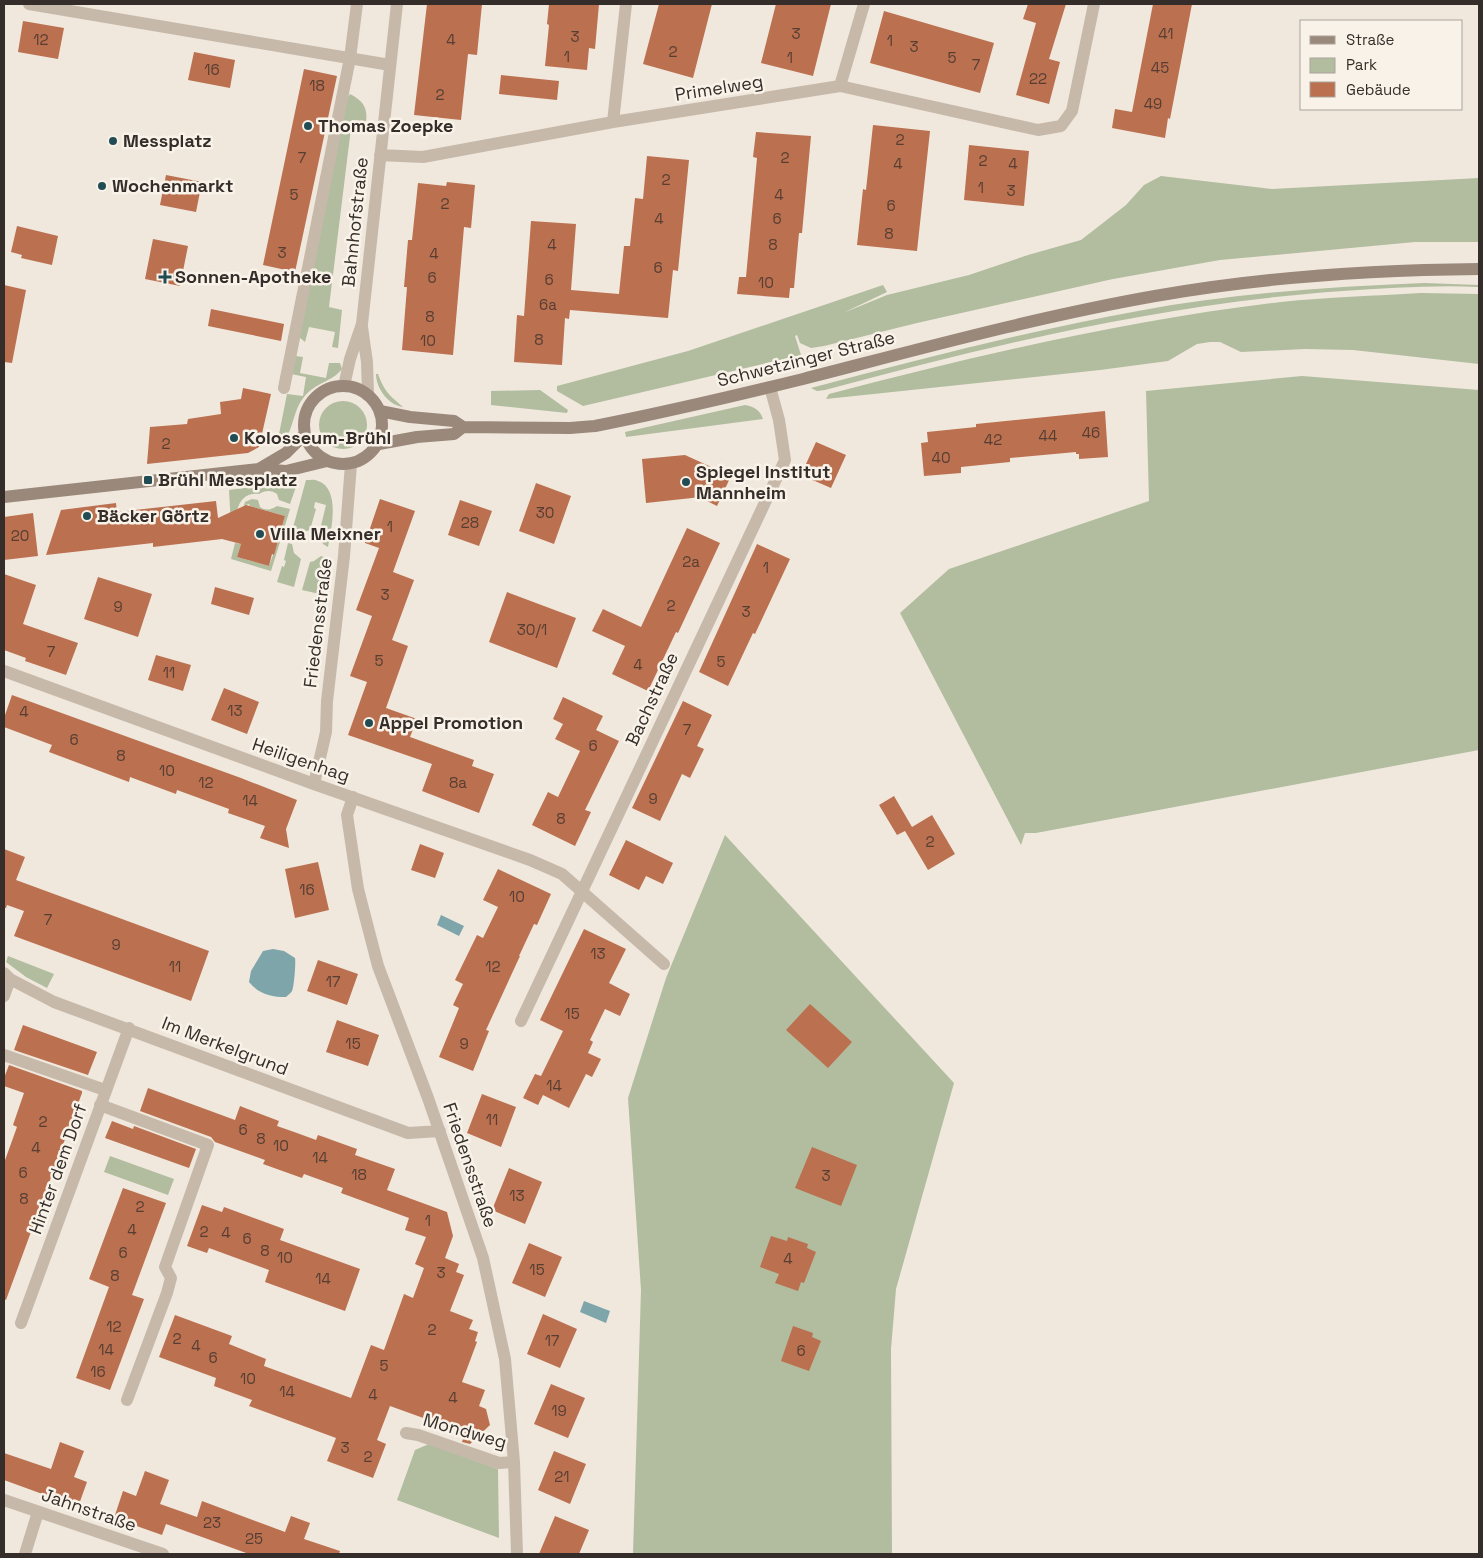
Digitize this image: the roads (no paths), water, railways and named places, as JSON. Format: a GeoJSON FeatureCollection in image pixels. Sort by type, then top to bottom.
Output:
{"type":"FeatureCollection","features":[{"type":"Feature","properties":{"kind":"main road","name":"Schwetzinger Straße"},"geometry":{"type":"LineString","coordinates":[[380,411],[410,417],[454,420],[463,427],[570,428],[596,426],[770,387],[987,331],[1155,296],[1241,283],[1330,274],[1479,269]]}},
{"type":"Feature","properties":{"kind":"main road"},"geometry":{"type":"LineString","coordinates":[[332,387],[357,388],[368,394],[380,411],[383,422],[378,444],[367,457],[351,464],[338,465],[327,461],[317,454],[309,446],[305,434],[305,417],[312,401],[321,392],[332,387]]}},
{"type":"Feature","properties":{"kind":"main road","name":"Schwetzinger Straße"},"geometry":{"type":"LineString","coordinates":[[378,444],[417,437],[454,434],[463,427]]}},
{"type":"Feature","properties":{"kind":"main road"},"geometry":{"type":"LineString","coordinates":[[258,470],[286,453],[305,434]]}},
{"type":"Feature","properties":{"kind":"main road"},"geometry":{"type":"LineString","coordinates":[[4,497],[258,470],[286,471],[327,461]]}},
{"type":"Feature","properties":{"kind":"street"},"geometry":{"type":"LineString","coordinates":[[29,4],[390,65]]}},
{"type":"Feature","properties":{"kind":"street","name":"Bahnhofstraße"},"geometry":{"type":"LineString","coordinates":[[284,388],[350,58],[357,4]]}},
{"type":"Feature","properties":{"kind":"street","name":"Bahnhofstraße"},"geometry":{"type":"LineString","coordinates":[[344,386],[350,359],[362,324],[397,4]]}},
{"type":"Feature","properties":{"kind":"street"},"geometry":{"type":"LineString","coordinates":[[613,122],[626,4]]}},
{"type":"Feature","properties":{"kind":"street"},"geometry":{"type":"LineString","coordinates":[[840,86],[864,4]]}},
{"type":"Feature","properties":{"kind":"street","name":"Primelweg"},"geometry":{"type":"LineString","coordinates":[[380,155],[423,157],[613,122],[840,86],[1038,130],[1061,126],[1072,111],[1094,4]]}},
{"type":"Feature","properties":{"kind":"street","name":"Bahnhofstraße"},"geometry":{"type":"LineString","coordinates":[[362,324],[367,362],[368,394]]}},
{"type":"Feature","properties":{"kind":"street","name":"Bachstraße"},"geometry":{"type":"LineString","coordinates":[[521,1021],[785,460],[779,420],[770,387]]}},
{"type":"Feature","properties":{"kind":"street","name":"Friedensstraße"},"geometry":{"type":"LineString","coordinates":[[314,784],[326,732],[327,701],[344,556],[351,464]]}},
{"type":"Feature","properties":{"kind":"street","name":"Heiligenhag"},"geometry":{"type":"LineString","coordinates":[[4,671],[314,784],[530,860],[562,874],[664,964]]}},
{"type":"Feature","properties":{"kind":"street","name":"Friedensstraße"},"geometry":{"type":"LineString","coordinates":[[353,797],[347,815],[358,889],[378,966],[440,1131],[483,1258],[505,1360],[514,1462],[517,1554]]}},
{"type":"Feature","properties":{"kind":"street"},"geometry":{"type":"LineString","coordinates":[[4,996],[7,976]]}},
{"type":"Feature","properties":{"kind":"street","name":"Im Merkelgrund"},"geometry":{"type":"LineString","coordinates":[[7,976],[54,1002],[408,1133],[440,1131]]}},
{"type":"Feature","properties":{"kind":"street","name":"Hinter dem Dorf"},"geometry":{"type":"LineString","coordinates":[[21,1323],[128,1028]]}},
{"type":"Feature","properties":{"kind":"street"},"geometry":{"type":"LineString","coordinates":[[4,1055],[105,1090]]}},
{"type":"Feature","properties":{"kind":"street"},"geometry":{"type":"LineString","coordinates":[[100,1104],[208,1145],[165,1267],[171,1278],[168,1293],[127,1400]]}},
{"type":"Feature","properties":{"kind":"street","name":"Mondweg"},"geometry":{"type":"LineString","coordinates":[[406,1433],[418,1435],[499,1463],[514,1462]]}},
{"type":"Feature","properties":{"kind":"street","name":"Jahnstraße"},"geometry":{"type":"LineString","coordinates":[[4,1500],[163,1554]]}},
{"type":"Feature","properties":{"kind":"street"},"geometry":{"type":"LineString","coordinates":[[25,1554],[38,1512]]}},
{"type":"Feature","properties":{"kind":"water"},"geometry":{"type":"Polygon","coordinates":[[[441,915],[464,926],[459,936],[437,925],[441,915]]]}},
{"type":"Feature","properties":{"kind":"water"},"geometry":{"type":"Polygon","coordinates":[[[273,949],[284,951],[295,958],[293,989],[286,997],[266,994],[249,982],[251,971],[263,951],[273,949]]]}},
{"type":"Feature","properties":{"kind":"water"},"geometry":{"type":"Polygon","coordinates":[[[584,1301],[610,1311],[606,1323],[580,1312],[584,1301]]]}},
{"type":"Feature","properties":{"kind":"place","name":"Thomas Zoepke"},"geometry":{"type":"Point","coordinates":[308,126]}},
{"type":"Feature","properties":{"kind":"place","name":"Messplatz"},"geometry":{"type":"Point","coordinates":[113,141]}},
{"type":"Feature","properties":{"kind":"place","name":"Wochenmarkt"},"geometry":{"type":"Point","coordinates":[102,186]}},
{"type":"Feature","properties":{"kind":"place","name":"Sonnen-Apotheke"},"geometry":{"type":"Point","coordinates":[165,277]}},
{"type":"Feature","properties":{"kind":"place","name":"Kolosseum-Brühl"},"geometry":{"type":"Point","coordinates":[234,438]}},
{"type":"Feature","properties":{"kind":"place","name":"Brühl Messplatz"},"geometry":{"type":"Point","coordinates":[148,480]}},
{"type":"Feature","properties":{"kind":"place","name":"Spiegel Institut Mannheim"},"geometry":{"type":"Point","coordinates":[686,482]}},
{"type":"Feature","properties":{"kind":"place","name":"Bäcker Görtz"},"geometry":{"type":"Point","coordinates":[87,516]}},
{"type":"Feature","properties":{"kind":"place","name":"Villa Meixner"},"geometry":{"type":"Point","coordinates":[260,534]}},
{"type":"Feature","properties":{"kind":"place","name":"Appel Promotion"},"geometry":{"type":"Point","coordinates":[369,723]}}]}
